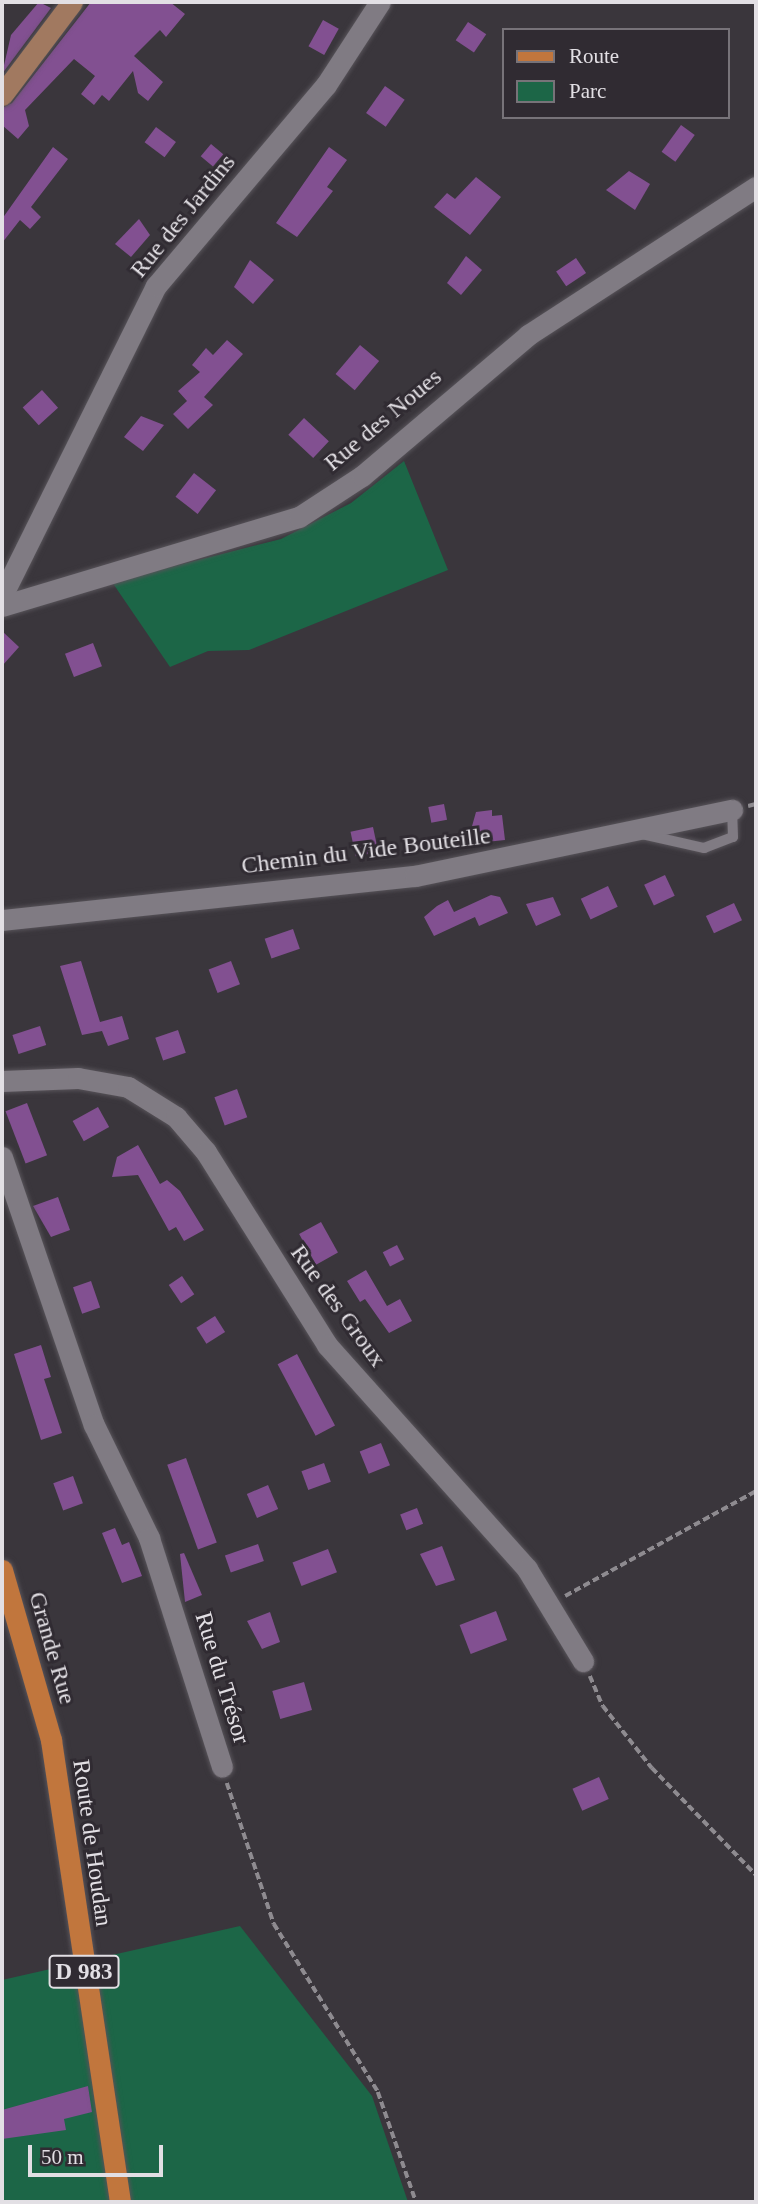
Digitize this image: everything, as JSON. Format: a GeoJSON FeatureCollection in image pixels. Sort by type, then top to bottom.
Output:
{"type":"FeatureCollection","features":[{"type":"Feature","properties":{"kind":"main road","name":"Grande Rue"},"geometry":{"type":"LineString","coordinates":[[2,1570],[51,1740]]}},
{"type":"Feature","properties":{"kind":"main road","name":"Route de Houdan"},"geometry":{"type":"LineString","coordinates":[[51,1740],[120,2202]]}},
{"type":"Feature","properties":{"kind":"street"},"geometry":{"type":"LineString","coordinates":[[2,95],[72,2]]}},
{"type":"Feature","properties":{"kind":"street","name":"Rue des Jardins"},"geometry":{"type":"LineString","coordinates":[[2,596],[156,286],[326,85],[380,2]]}},
{"type":"Feature","properties":{"kind":"street","name":"Rue des Noues"},"geometry":{"type":"LineString","coordinates":[[2,606],[299,517],[362,476],[528,335],[756,187]]}},
{"type":"Feature","properties":{"kind":"street","name":"Chemin du Vide Bouteille"},"geometry":{"type":"LineString","coordinates":[[2,920],[415,876],[636,833],[732,810]]}},
{"type":"Feature","properties":{"kind":"street","name":"Rue des Groux"},"geometry":{"type":"LineString","coordinates":[[2,1081],[78,1078],[128,1087],[160,1101],[205,1152],[327,1345],[551,1604],[583,1661]]}},
{"type":"Feature","properties":{"kind":"street","name":"Rue du Trésor"},"geometry":{"type":"LineString","coordinates":[[2,1157],[94,1425],[149,1538],[222,1767]]}},
{"type":"Feature","properties":{"kind":"lane"},"geometry":{"type":"LineString","coordinates":[[636,833],[704,848],[733,837],[732,810]]}},
{"type":"Feature","properties":{"kind":"path"},"geometry":{"type":"LineString","coordinates":[[551,1604],[756,1491]]}},
{"type":"Feature","properties":{"kind":"path"},"geometry":{"type":"LineString","coordinates":[[583,1661],[603,1706],[652,1768],[756,1875]]}},
{"type":"Feature","properties":{"kind":"path","name":"Rue du Trésor"},"geometry":{"type":"LineString","coordinates":[[222,1767],[274,1924],[378,2092],[416,2202]]}},
{"type":"Feature","properties":{"kind":"green space"},"geometry":{"type":"Polygon","coordinates":[[[404,461],[448,570],[249,650],[208,651],[170,667],[112,582],[281,539],[351,503],[404,461]]]}},
{"type":"Feature","properties":{"kind":"green space"},"geometry":{"type":"Polygon","coordinates":[[[240,1926],[372,2096],[408,2202],[2,2202],[2,1980],[240,1926]]]}},
{"type":"Feature","properties":{"kind":"building"},"geometry":{"type":"Polygon","coordinates":[[[39,2],[51,8],[2,74],[11,35],[39,2]]]}},
{"type":"Feature","properties":{"kind":"building"},"geometry":{"type":"Polygon","coordinates":[[[91,2],[170,2],[185,14],[166,37],[160,30],[134,56],[163,82],[148,101],[138,93],[133,71],[109,101],[102,95],[94,105],[81,94],[95,76],[74,59],[25,110],[29,126],[18,139],[2,125],[2,108],[12,103],[91,2]]]}},
{"type":"Feature","properties":{"kind":"building"},"geometry":{"type":"Polygon","coordinates":[[[323,20],[339,29],[324,55],[308,46],[323,20]]]}},
{"type":"Feature","properties":{"kind":"building"},"geometry":{"type":"Polygon","coordinates":[[[468,22],[486,34],[474,53],[456,40],[468,22]]]}},
{"type":"Feature","properties":{"kind":"building"},"geometry":{"type":"Polygon","coordinates":[[[385,86],[405,100],[386,127],[366,113],[385,86]]]}},
{"type":"Feature","properties":{"kind":"building"},"geometry":{"type":"Polygon","coordinates":[[[681,125],[695,135],[675,162],[662,152],[681,125]]]}},
{"type":"Feature","properties":{"kind":"building"},"geometry":{"type":"Polygon","coordinates":[[[156,127],[176,142],[165,157],[145,142],[156,127]]]}},
{"type":"Feature","properties":{"kind":"building"},"geometry":{"type":"Polygon","coordinates":[[[211,144],[223,154],[213,167],[201,156],[211,144]]]}},
{"type":"Feature","properties":{"kind":"building"},"geometry":{"type":"Polygon","coordinates":[[[53,147],[68,159],[31,207],[41,217],[30,229],[20,220],[2,243],[2,219],[53,147]]]}},
{"type":"Feature","properties":{"kind":"building"},"geometry":{"type":"Polygon","coordinates":[[[329,147],[347,160],[327,187],[333,191],[297,237],[276,223],[329,147]]]}},
{"type":"Feature","properties":{"kind":"building"},"geometry":{"type":"Polygon","coordinates":[[[629,171],[650,184],[635,210],[606,190],[629,171]]]}},
{"type":"Feature","properties":{"kind":"building"},"geometry":{"type":"Polygon","coordinates":[[[476,177],[501,197],[470,235],[434,207],[447,193],[455,199],[476,177]]]}},
{"type":"Feature","properties":{"kind":"building"},"geometry":{"type":"Polygon","coordinates":[[[139,219],[150,235],[131,257],[115,244],[139,219]]]}},
{"type":"Feature","properties":{"kind":"building"},"geometry":{"type":"Polygon","coordinates":[[[466,256],[482,270],[461,295],[447,283],[466,256]]]}},
{"type":"Feature","properties":{"kind":"building"},"geometry":{"type":"Polygon","coordinates":[[[576,258],[586,273],[566,286],[556,271],[576,258]]]}},
{"type":"Feature","properties":{"kind":"building"},"geometry":{"type":"Polygon","coordinates":[[[250,260],[274,280],[253,304],[234,287],[250,260]]]}},
{"type":"Feature","properties":{"kind":"building"},"geometry":{"type":"Polygon","coordinates":[[[227,340],[243,354],[204,397],[213,405],[188,429],[173,414],[187,401],[178,391],[200,372],[192,365],[206,348],[213,355],[227,340]]]}},
{"type":"Feature","properties":{"kind":"building"},"geometry":{"type":"Polygon","coordinates":[[[360,345],[379,361],[355,390],[336,374],[360,345]]]}},
{"type":"Feature","properties":{"kind":"building"},"geometry":{"type":"Polygon","coordinates":[[[42,390],[58,408],[39,425],[23,407],[42,390]]]}},
{"type":"Feature","properties":{"kind":"building"},"geometry":{"type":"Polygon","coordinates":[[[141,416],[164,425],[143,451],[124,437],[141,416]]]}},
{"type":"Feature","properties":{"kind":"building"},"geometry":{"type":"Polygon","coordinates":[[[304,418],[329,441],[313,458],[288,435],[304,418]]]}},
{"type":"Feature","properties":{"kind":"building"},"geometry":{"type":"Polygon","coordinates":[[[194,473],[216,490],[198,514],[176,497],[194,473]]]}},
{"type":"Feature","properties":{"kind":"building"},"geometry":{"type":"Polygon","coordinates":[[[2,631],[19,647],[2,666],[2,631]]]}},
{"type":"Feature","properties":{"kind":"building"},"geometry":{"type":"Polygon","coordinates":[[[93,643],[102,666],[74,677],[65,654],[93,643]]]}},
{"type":"Feature","properties":{"kind":"building"},"geometry":{"type":"Polygon","coordinates":[[[444,804],[447,820],[431,823],[428,807],[444,804]]]}},
{"type":"Feature","properties":{"kind":"building"},"geometry":{"type":"Polygon","coordinates":[[[492,810],[492,816],[502,815],[505,840],[467,844],[476,812],[492,810]]]}},
{"type":"Feature","properties":{"kind":"building"},"geometry":{"type":"Polygon","coordinates":[[[373,827],[378,851],[356,856],[351,832],[373,827]]]}},
{"type":"Feature","properties":{"kind":"building"},"geometry":{"type":"Polygon","coordinates":[[[665,875],[675,896],[654,906],[644,885],[665,875]]]}},
{"type":"Feature","properties":{"kind":"building"},"geometry":{"type":"Polygon","coordinates":[[[608,886],[618,907],[591,920],[581,899],[608,886]]]}},
{"type":"Feature","properties":{"kind":"building"},"geometry":{"type":"Polygon","coordinates":[[[491,895],[500,897],[508,913],[479,926],[475,917],[434,936],[424,917],[448,900],[454,912],[491,895]]]}},
{"type":"Feature","properties":{"kind":"building"},"geometry":{"type":"Polygon","coordinates":[[[553,897],[561,915],[536,926],[526,904],[553,897]]]}},
{"type":"Feature","properties":{"kind":"building"},"geometry":{"type":"Polygon","coordinates":[[[734,903],[742,920],[714,933],[706,916],[734,903]]]}},
{"type":"Feature","properties":{"kind":"building"},"geometry":{"type":"Polygon","coordinates":[[[293,929],[300,949],[271,959],[265,939],[293,929]]]}},
{"type":"Feature","properties":{"kind":"building"},"geometry":{"type":"Polygon","coordinates":[[[81,961],[100,1022],[122,1016],[129,1039],[108,1046],[102,1031],[82,1035],[60,966],[81,961]]]}},
{"type":"Feature","properties":{"kind":"building"},"geometry":{"type":"Polygon","coordinates":[[[231,961],[240,984],[218,993],[209,970],[231,961]]]}},
{"type":"Feature","properties":{"kind":"building"},"geometry":{"type":"Polygon","coordinates":[[[40,1026],[46,1045],[19,1054],[12,1035],[40,1026]]]}},
{"type":"Feature","properties":{"kind":"building"},"geometry":{"type":"Polygon","coordinates":[[[178,1030],[186,1053],[163,1061],[155,1038],[178,1030]]]}},
{"type":"Feature","properties":{"kind":"building"},"geometry":{"type":"Polygon","coordinates":[[[237,1089],[247,1117],[225,1125],[214,1097],[237,1089]]]}},
{"type":"Feature","properties":{"kind":"building"},"geometry":{"type":"Polygon","coordinates":[[[27,1103],[47,1155],[26,1164],[6,1111],[27,1103]]]}},
{"type":"Feature","properties":{"kind":"building"},"geometry":{"type":"Polygon","coordinates":[[[98,1107],[109,1127],[84,1141],[73,1121],[98,1107]]]}},
{"type":"Feature","properties":{"kind":"building"},"geometry":{"type":"Polygon","coordinates":[[[138,1145],[160,1184],[167,1180],[180,1191],[204,1230],[184,1241],[176,1227],[169,1231],[138,1175],[112,1177],[117,1157],[138,1145]]]}},
{"type":"Feature","properties":{"kind":"building"},"geometry":{"type":"Polygon","coordinates":[[[58,1197],[70,1230],[51,1237],[33,1206],[58,1197]]]}},
{"type":"Feature","properties":{"kind":"building"},"geometry":{"type":"Polygon","coordinates":[[[321,1222],[338,1253],[316,1265],[299,1234],[321,1222]]]}},
{"type":"Feature","properties":{"kind":"building"},"geometry":{"type":"Polygon","coordinates":[[[397,1245],[404,1259],[390,1267],[383,1252],[397,1245]]]}},
{"type":"Feature","properties":{"kind":"building"},"geometry":{"type":"Polygon","coordinates":[[[366,1270],[387,1306],[400,1299],[412,1321],[389,1333],[365,1299],[360,1302],[347,1281],[366,1270]]]}},
{"type":"Feature","properties":{"kind":"building"},"geometry":{"type":"Polygon","coordinates":[[[182,1276],[194,1294],[181,1303],[169,1285],[182,1276]]]}},
{"type":"Feature","properties":{"kind":"building"},"geometry":{"type":"Polygon","coordinates":[[[91,1281],[100,1307],[82,1314],[73,1287],[91,1281]]]}},
{"type":"Feature","properties":{"kind":"building"},"geometry":{"type":"Polygon","coordinates":[[[215,1316],[225,1332],[206,1344],[196,1328],[215,1316]]]}},
{"type":"Feature","properties":{"kind":"building"},"geometry":{"type":"Polygon","coordinates":[[[41,1345],[51,1377],[44,1379],[62,1433],[41,1440],[14,1354],[41,1345]]]}},
{"type":"Feature","properties":{"kind":"building"},"geometry":{"type":"Polygon","coordinates":[[[297,1354],[335,1426],[316,1436],[278,1364],[297,1354]]]}},
{"type":"Feature","properties":{"kind":"building"},"geometry":{"type":"Polygon","coordinates":[[[381,1443],[390,1465],[369,1474],[360,1452],[381,1443]]]}},
{"type":"Feature","properties":{"kind":"building"},"geometry":{"type":"Polygon","coordinates":[[[186,1458],[217,1543],[198,1549],[167,1465],[186,1458]]]}},
{"type":"Feature","properties":{"kind":"building"},"geometry":{"type":"Polygon","coordinates":[[[324,1463],[331,1482],[308,1490],[301,1471],[324,1463]]]}},
{"type":"Feature","properties":{"kind":"building"},"geometry":{"type":"Polygon","coordinates":[[[73,1476],[83,1503],[63,1510],[53,1483],[73,1476]]]}},
{"type":"Feature","properties":{"kind":"building"},"geometry":{"type":"Polygon","coordinates":[[[268,1485],[278,1509],[257,1518],[247,1494],[268,1485]]]}},
{"type":"Feature","properties":{"kind":"building"},"geometry":{"type":"Polygon","coordinates":[[[417,1508],[423,1524],[406,1530],[400,1514],[417,1508]]]}},
{"type":"Feature","properties":{"kind":"building"},"geometry":{"type":"Polygon","coordinates":[[[115,1528],[122,1545],[129,1542],[142,1576],[122,1583],[102,1533],[115,1528]]]}},
{"type":"Feature","properties":{"kind":"building"},"geometry":{"type":"Polygon","coordinates":[[[258,1544],[264,1561],[231,1572],[225,1555],[258,1544]]]}},
{"type":"Feature","properties":{"kind":"building"},"geometry":{"type":"Polygon","coordinates":[[[442,1546],[455,1580],[436,1586],[420,1554],[442,1546]]]}},
{"type":"Feature","properties":{"kind":"building"},"geometry":{"type":"Polygon","coordinates":[[[328,1549],[337,1572],[301,1586],[293,1563],[328,1549]]]}},
{"type":"Feature","properties":{"kind":"building"},"geometry":{"type":"Polygon","coordinates":[[[184,1553],[202,1595],[185,1602],[180,1554],[184,1553]]]}},
{"type":"Feature","properties":{"kind":"building"},"geometry":{"type":"Polygon","coordinates":[[[496,1611],[507,1640],[471,1654],[460,1625],[496,1611]]]}},
{"type":"Feature","properties":{"kind":"building"},"geometry":{"type":"Polygon","coordinates":[[[270,1612],[280,1642],[262,1649],[247,1621],[270,1612]]]}},
{"type":"Feature","properties":{"kind":"building"},"geometry":{"type":"Polygon","coordinates":[[[304,1682],[312,1710],[280,1719],[272,1691],[304,1682]]]}},
{"type":"Feature","properties":{"kind":"building"},"geometry":{"type":"Polygon","coordinates":[[[599,1777],[609,1799],[582,1811],[573,1789],[599,1777]]]}},
{"type":"Feature","properties":{"kind":"building"},"geometry":{"type":"Polygon","coordinates":[[[88,2086],[92,2112],[64,2119],[66,2130],[2,2139],[2,2110],[88,2086]]]}}]}
